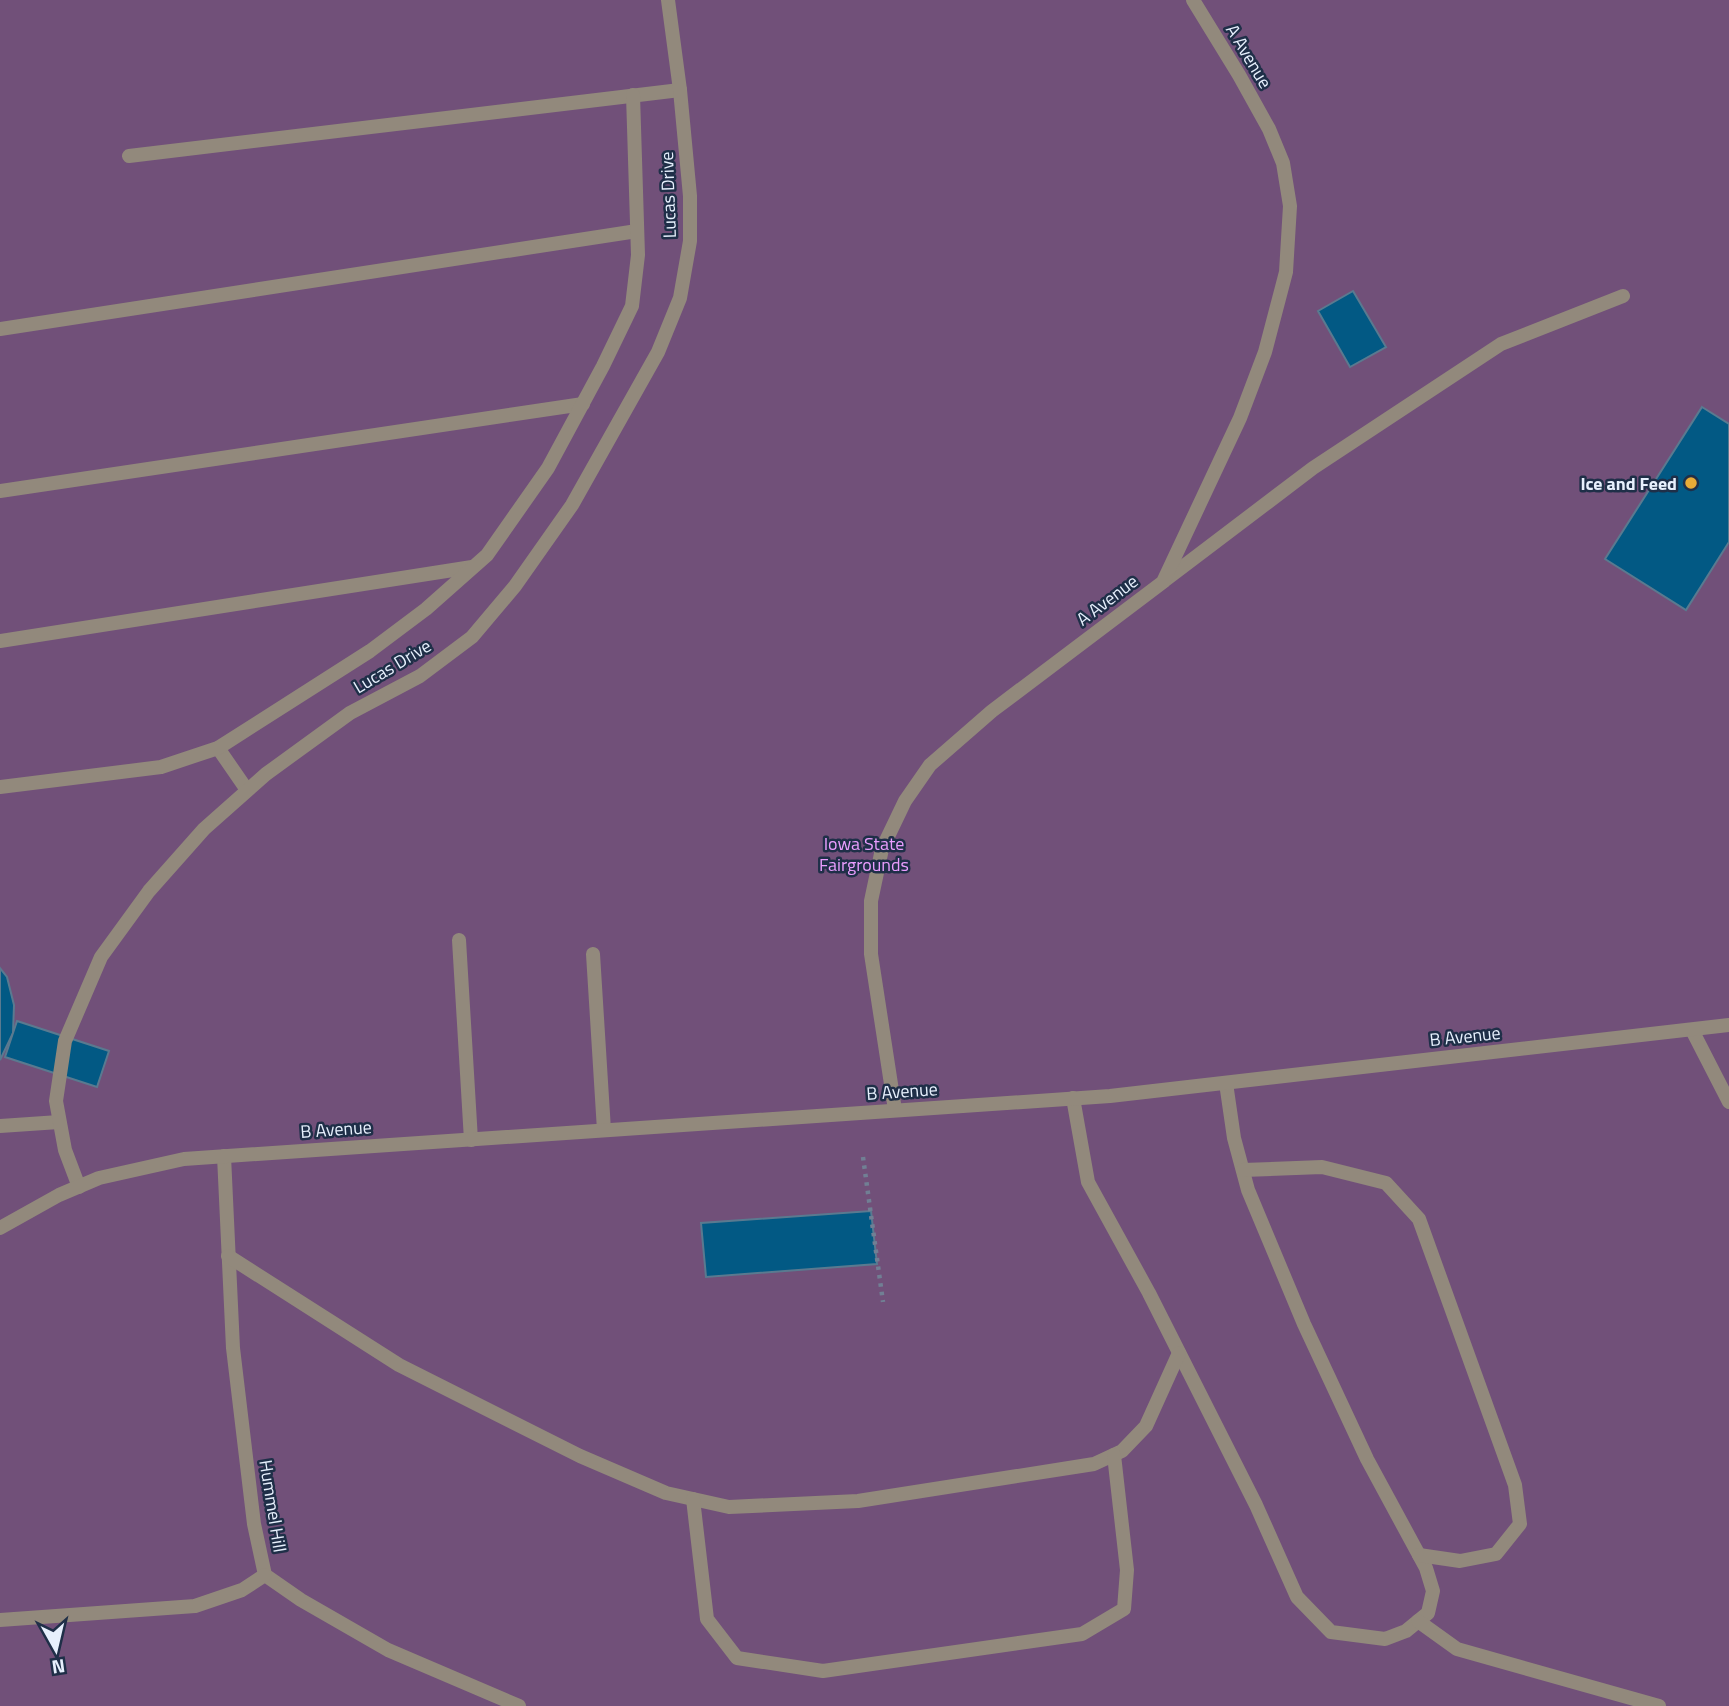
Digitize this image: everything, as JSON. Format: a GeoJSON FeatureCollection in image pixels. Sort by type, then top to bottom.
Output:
{"type":"FeatureCollection","features":[{"type":"Feature","properties":{"kind":"lane","name":"Lucas Drive"},"geometry":{"type":"LineString","coordinates":[[79,1187],[65,1150],[56,1101],[65,1041],[101,957],[149,891],[204,829],[247,790],[351,713],[420,676],[472,637],[515,586],[572,505],[658,352],[680,298],[690,241],[690,196],[668,0]]}},
{"type":"Feature","properties":{"kind":"lane","name":"A Avenue"},"geometry":{"type":"LineString","coordinates":[[895,1111],[871,954],[871,901],[883,849],[905,800],[930,765],[992,711],[1163,582],[1240,418],[1265,352],[1286,272],[1290,206],[1283,163],[1269,129],[1240,75],[1193,0]]}},
{"type":"Feature","properties":{"kind":"lane"},"geometry":{"type":"LineString","coordinates":[[129,156],[680,90]]}},
{"type":"Feature","properties":{"kind":"lane"},"geometry":{"type":"LineString","coordinates":[[0,787],[162,767],[218,748],[370,651],[426,609],[487,555],[548,468],[632,306],[638,255],[633,95]]}},
{"type":"Feature","properties":{"kind":"lane"},"geometry":{"type":"LineString","coordinates":[[0,329],[637,231]]}},
{"type":"Feature","properties":{"kind":"lane"},"geometry":{"type":"LineString","coordinates":[[1163,582],[1313,468],[1500,344],[1623,296]]}},
{"type":"Feature","properties":{"kind":"lane"},"geometry":{"type":"LineString","coordinates":[[0,491],[583,404]]}},
{"type":"Feature","properties":{"kind":"lane"},"geometry":{"type":"LineString","coordinates":[[0,641],[474,567]]}},
{"type":"Feature","properties":{"kind":"lane"},"geometry":{"type":"LineString","coordinates":[[218,748],[247,790]]}},
{"type":"Feature","properties":{"kind":"lane"},"geometry":{"type":"LineString","coordinates":[[459,940],[471,1139]]}},
{"type":"Feature","properties":{"kind":"lane"},"geometry":{"type":"LineString","coordinates":[[593,954],[604,1130]]}},
{"type":"Feature","properties":{"kind":"lane","name":"B Avenue"},"geometry":{"type":"LineString","coordinates":[[79,1187],[99,1178],[184,1159],[1073,1098],[1729,1025]]}},
{"type":"Feature","properties":{"kind":"lane"},"geometry":{"type":"LineString","coordinates":[[1692,1030],[1729,1102]]}},
{"type":"Feature","properties":{"kind":"lane"},"geometry":{"type":"LineString","coordinates":[[1073,1098],[1088,1182],[1142,1279],[1256,1505],[1297,1597],[1331,1632],[1385,1639],[1406,1631],[1428,1613],[1433,1591],[1419,1555],[1367,1459],[1310,1336],[1248,1190],[1234,1138],[1226,1083]]}},
{"type":"Feature","properties":{"kind":"lane"},"geometry":{"type":"LineString","coordinates":[[0,1126],[59,1122]]}},
{"type":"Feature","properties":{"kind":"lane","name":"Hummel Hill"},"geometry":{"type":"LineString","coordinates":[[224,1156],[233,1348],[254,1524],[265,1575],[388,1650],[519,1706]]}},
{"type":"Feature","properties":{"kind":"lane"},"geometry":{"type":"LineString","coordinates":[[1243,1170],[1322,1167],[1386,1183],[1419,1219],[1515,1485],[1520,1524],[1496,1554],[1460,1562],[1419,1555]]}},
{"type":"Feature","properties":{"kind":"lane"},"geometry":{"type":"LineString","coordinates":[[0,1228],[59,1195],[79,1187]]}},
{"type":"Feature","properties":{"kind":"lane"},"geometry":{"type":"LineString","coordinates":[[228,1256],[399,1365],[580,1456],[666,1493],[729,1507],[858,1501],[1094,1464],[1122,1451],[1146,1426],[1179,1353]]}},
{"type":"Feature","properties":{"kind":"lane"},"geometry":{"type":"LineString","coordinates":[[693,1499],[707,1619],[737,1658],[823,1671],[1082,1634],[1124,1609],[1127,1570],[1114,1455]]}},
{"type":"Feature","properties":{"kind":"lane"},"geometry":{"type":"LineString","coordinates":[[0,1620],[195,1606],[243,1590],[265,1575]]}},
{"type":"Feature","properties":{"kind":"lane"},"geometry":{"type":"LineString","coordinates":[[1418,1621],[1457,1649],[1659,1706]]}},
{"type":"Feature","properties":{"kind":"path"},"geometry":{"type":"LineString","coordinates":[[863,1157],[883,1302]]}},
{"type":"Feature","properties":{"kind":"green space","name":"Iowa State Fairgrounds"},"geometry":{"type":"Polygon","coordinates":[[[0,0],[1729,0],[1729,1706],[0,1706],[0,0]]]}},
{"type":"Feature","properties":{"kind":"building"},"geometry":{"type":"Polygon","coordinates":[[[1353,291],[1386,347],[1350,367],[1318,311],[1353,291]]]}},
{"type":"Feature","properties":{"kind":"building","name":"Ice and Feed"},"geometry":{"type":"Polygon","coordinates":[[[1702,407],[1729,424],[1729,542],[1686,610],[1605,559],[1702,407]]]}},
{"type":"Feature","properties":{"kind":"building"},"geometry":{"type":"Polygon","coordinates":[[[0,968],[7,977],[14,1005],[13,1033],[0,1060],[0,968]]]}},
{"type":"Feature","properties":{"kind":"building"},"geometry":{"type":"Polygon","coordinates":[[[17,1021],[109,1051],[97,1087],[5,1057],[17,1021]]]}},
{"type":"Feature","properties":{"kind":"building"},"geometry":{"type":"Polygon","coordinates":[[[871,1211],[877,1264],[706,1277],[701,1223],[871,1211]]]}},
{"type":"Feature","properties":{"kind":"place","name":"Ice and Feed"},"geometry":{"type":"Point","coordinates":[1691,483]}}]}
